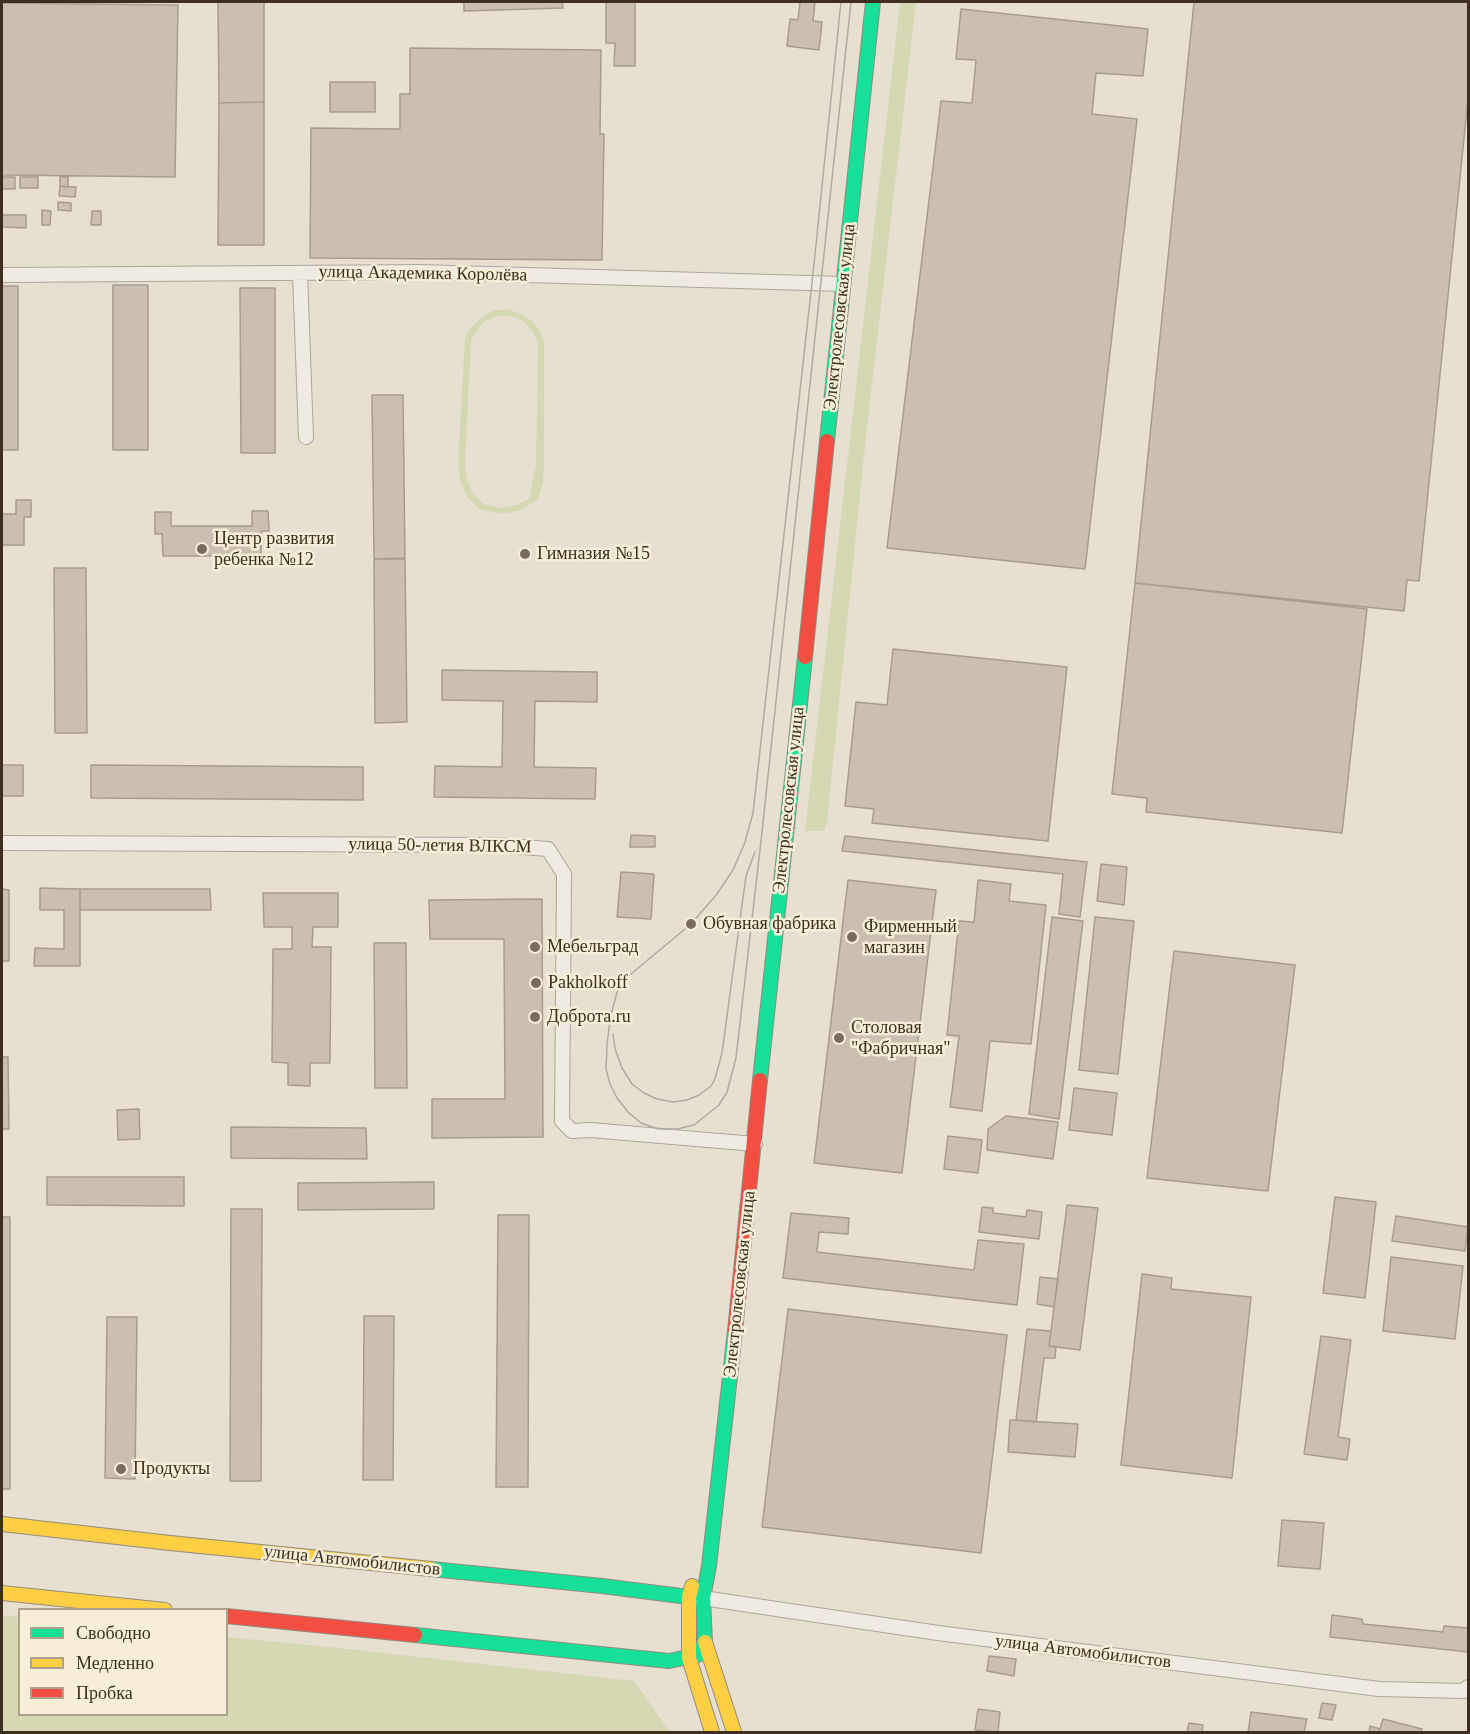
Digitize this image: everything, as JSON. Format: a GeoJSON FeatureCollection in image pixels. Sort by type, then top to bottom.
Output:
{"type":"FeatureCollection","features":[{"type":"Feature","properties":{"kind":"main road","name":"Электролесовская улица"},"geometry":{"type":"LineString","coordinates":[[696,1598],[698,1564],[712,1532],[755,1144],[771,968],[873,2]]}},
{"type":"Feature","properties":{"kind":"main road","name":"улица Автомобилистов"},"geometry":{"type":"LineString","coordinates":[[2,1524],[602,1586],[696,1598]]}},
{"type":"Feature","properties":{"kind":"main road"},"geometry":{"type":"LineString","coordinates":[[2,1593],[146,1608]]}},
{"type":"Feature","properties":{"kind":"main road"},"geometry":{"type":"LineString","coordinates":[[696,1598],[705,1642],[734,1732]]}},
{"type":"Feature","properties":{"kind":"main road"},"geometry":{"type":"LineString","coordinates":[[696,1598],[689,1658],[712,1732]]}},
{"type":"Feature","properties":{"kind":"main road"},"geometry":{"type":"LineString","coordinates":[[228,1616],[669,1660],[698,1655],[705,1642]]}},
{"type":"Feature","properties":{"kind":"street","name":"улица Академика Королёва"},"geometry":{"type":"LineString","coordinates":[[2,275],[420,272],[843,284]]}},
{"type":"Feature","properties":{"kind":"street"},"geometry":{"type":"LineString","coordinates":[[300,273],[306,437]]}},
{"type":"Feature","properties":{"kind":"street","name":"улица 50-летия ВЛКСМ"},"geometry":{"type":"LineString","coordinates":[[2,843],[496,845],[548,849],[564,874],[562,1120],[572,1131],[590,1130],[755,1144]]}},
{"type":"Feature","properties":{"kind":"street","name":"улица Автомобилистов"},"geometry":{"type":"LineString","coordinates":[[696,1598],[938,1633],[1379,1689],[1466,1689]]}},
{"type":"Feature","properties":{"kind":"green space"},"geometry":{"type":"Polygon","coordinates":[[[900,2],[916,2],[866,436],[827,822],[824,831],[805,831],[900,2]]]}},
{"type":"Feature","properties":{"kind":"green space"},"geometry":{"type":"Polygon","coordinates":[[[508,309],[521,314],[532,321],[540,331],[544,343],[543,482],[538,500],[518,511],[501,514],[481,510],[468,498],[460,481],[458,464],[465,338],[480,319],[492,311],[508,309]],[[508,315],[494,317],[483,323],[471,340],[465,464],[467,479],[473,494],[484,504],[500,508],[516,505],[529,499],[536,466],[538,343],[534,333],[519,319],[508,315]]]}},
{"type":"Feature","properties":{"kind":"green space"},"geometry":{"type":"Polygon","coordinates":[[[2,1615],[18,1617],[18,1716],[228,1716],[228,1637],[634,1681],[670,1732],[2,1732],[2,1615]]]}},
{"type":"Feature","properties":{"kind":"building"},"geometry":{"type":"Polygon","coordinates":[[[218,2],[264,2],[264,102],[219,103],[218,2]]]}},
{"type":"Feature","properties":{"kind":"building"},"geometry":{"type":"Polygon","coordinates":[[[464,2],[562,2],[563,8],[464,11],[464,2]]]}},
{"type":"Feature","properties":{"kind":"building"},"geometry":{"type":"Polygon","coordinates":[[[606,2],[635,2],[635,66],[614,66],[615,43],[606,43],[606,2]]]}},
{"type":"Feature","properties":{"kind":"building"},"geometry":{"type":"Polygon","coordinates":[[[800,2],[815,2],[813,21],[822,22],[819,50],[787,46],[790,19],[798,20],[800,2]]]}},
{"type":"Feature","properties":{"kind":"building"},"geometry":{"type":"Polygon","coordinates":[[[1194,2],[1468,2],[1468,99],[1419,581],[1407,580],[1404,611],[1135,583],[1194,2]]]}},
{"type":"Feature","properties":{"kind":"building"},"geometry":{"type":"Polygon","coordinates":[[[2,3],[178,5],[175,177],[2,175],[2,3]]]}},
{"type":"Feature","properties":{"kind":"building"},"geometry":{"type":"Polygon","coordinates":[[[961,9],[1148,29],[1143,76],[1096,73],[1092,114],[1137,119],[1085,569],[887,548],[941,101],[972,103],[976,60],[956,59],[961,9]]]}},
{"type":"Feature","properties":{"kind":"building"},"geometry":{"type":"Polygon","coordinates":[[[410,48],[601,50],[600,134],[604,134],[602,260],[310,258],[311,128],[400,129],[400,94],[410,94],[410,48]]]}},
{"type":"Feature","properties":{"kind":"building"},"geometry":{"type":"Polygon","coordinates":[[[330,82],[375,82],[375,112],[330,112],[330,82]]]}},
{"type":"Feature","properties":{"kind":"building"},"geometry":{"type":"Polygon","coordinates":[[[264,102],[264,245],[218,245],[219,103],[264,102]]]}},
{"type":"Feature","properties":{"kind":"building"},"geometry":{"type":"Polygon","coordinates":[[[2,177],[15,177],[15,189],[2,189],[2,177]]]}},
{"type":"Feature","properties":{"kind":"building"},"geometry":{"type":"Polygon","coordinates":[[[20,177],[38,177],[38,188],[20,188],[20,177]]]}},
{"type":"Feature","properties":{"kind":"building"},"geometry":{"type":"Polygon","coordinates":[[[60,177],[68,177],[68,187],[60,186],[60,177]]]}},
{"type":"Feature","properties":{"kind":"building"},"geometry":{"type":"Polygon","coordinates":[[[60,186],[76,187],[75,197],[59,196],[60,186]]]}},
{"type":"Feature","properties":{"kind":"building"},"geometry":{"type":"Polygon","coordinates":[[[58,202],[71,203],[71,211],[58,210],[58,202]]]}},
{"type":"Feature","properties":{"kind":"building"},"geometry":{"type":"Polygon","coordinates":[[[42,210],[51,211],[50,225],[42,225],[42,210]]]}},
{"type":"Feature","properties":{"kind":"building"},"geometry":{"type":"Polygon","coordinates":[[[92,211],[101,211],[101,225],[91,225],[92,211]]]}},
{"type":"Feature","properties":{"kind":"building"},"geometry":{"type":"Polygon","coordinates":[[[2,215],[26,215],[26,228],[2,227],[2,215]]]}},
{"type":"Feature","properties":{"kind":"building"},"geometry":{"type":"Polygon","coordinates":[[[113,285],[148,285],[148,450],[113,450],[113,285]]]}},
{"type":"Feature","properties":{"kind":"building"},"geometry":{"type":"Polygon","coordinates":[[[2,286],[18,286],[18,450],[2,450],[2,286]]]}},
{"type":"Feature","properties":{"kind":"building"},"geometry":{"type":"Polygon","coordinates":[[[240,288],[275,288],[275,453],[241,453],[240,288]]]}},
{"type":"Feature","properties":{"kind":"building"},"geometry":{"type":"Polygon","coordinates":[[[372,395],[403,395],[405,558],[374,559],[372,395]]]}},
{"type":"Feature","properties":{"kind":"building"},"geometry":{"type":"Polygon","coordinates":[[[16,500],[31,500],[31,517],[24,517],[24,545],[2,545],[2,514],[16,514],[16,500]]]}},
{"type":"Feature","properties":{"kind":"building"},"geometry":{"type":"Polygon","coordinates":[[[252,511],[268,511],[269,531],[261,531],[261,556],[163,556],[162,534],[155,534],[155,512],[171,512],[171,526],[252,526],[252,511]]]}},
{"type":"Feature","properties":{"kind":"building"},"geometry":{"type":"Polygon","coordinates":[[[374,559],[405,559],[407,722],[375,723],[374,559]]]}},
{"type":"Feature","properties":{"kind":"building"},"geometry":{"type":"Polygon","coordinates":[[[54,568],[86,568],[87,733],[55,733],[54,568]]]}},
{"type":"Feature","properties":{"kind":"building"},"geometry":{"type":"Polygon","coordinates":[[[1135,583],[1367,609],[1342,833],[1146,812],[1147,798],[1112,794],[1135,583]]]}},
{"type":"Feature","properties":{"kind":"building"},"geometry":{"type":"Polygon","coordinates":[[[893,649],[1067,667],[1048,841],[872,823],[874,809],[845,806],[856,702],[887,705],[893,649]]]}},
{"type":"Feature","properties":{"kind":"building"},"geometry":{"type":"Polygon","coordinates":[[[442,670],[597,672],[597,702],[535,701],[534,767],[596,768],[595,799],[434,797],[435,766],[502,767],[503,701],[442,700],[442,670]]]}},
{"type":"Feature","properties":{"kind":"building"},"geometry":{"type":"Polygon","coordinates":[[[2,765],[23,765],[23,796],[2,796],[2,765]]]}},
{"type":"Feature","properties":{"kind":"building"},"geometry":{"type":"Polygon","coordinates":[[[91,765],[363,767],[363,800],[91,798],[91,765]]]}},
{"type":"Feature","properties":{"kind":"building"},"geometry":{"type":"Polygon","coordinates":[[[631,835],[655,836],[655,847],[630,847],[631,835]]]}},
{"type":"Feature","properties":{"kind":"building"},"geometry":{"type":"Polygon","coordinates":[[[845,836],[1087,862],[1080,917],[1059,914],[1063,874],[842,851],[845,836]]]}},
{"type":"Feature","properties":{"kind":"building"},"geometry":{"type":"Polygon","coordinates":[[[1101,864],[1127,867],[1124,905],[1097,901],[1101,864]]]}},
{"type":"Feature","properties":{"kind":"building"},"geometry":{"type":"Polygon","coordinates":[[[621,872],[654,874],[651,919],[617,917],[621,872]]]}},
{"type":"Feature","properties":{"kind":"building"},"geometry":{"type":"Polygon","coordinates":[[[848,880],[936,890],[902,1173],[814,1163],[848,880]]]}},
{"type":"Feature","properties":{"kind":"building"},"geometry":{"type":"Polygon","coordinates":[[[978,880],[1011,884],[1009,901],[1046,905],[1031,1044],[990,1041],[982,1111],[950,1107],[959,1036],[947,1035],[959,921],[974,922],[978,880]]]}},
{"type":"Feature","properties":{"kind":"building"},"geometry":{"type":"Polygon","coordinates":[[[40,888],[80,889],[80,966],[34,966],[35,948],[64,949],[64,910],[40,910],[40,888]]]}},
{"type":"Feature","properties":{"kind":"building"},"geometry":{"type":"Polygon","coordinates":[[[2,889],[9,890],[9,961],[2,961],[2,889]]]}},
{"type":"Feature","properties":{"kind":"building"},"geometry":{"type":"Polygon","coordinates":[[[80,889],[210,889],[211,910],[80,910],[80,889]]]}},
{"type":"Feature","properties":{"kind":"building"},"geometry":{"type":"Polygon","coordinates":[[[263,893],[338,893],[338,927],[313,927],[312,947],[331,947],[330,1063],[310,1063],[310,1086],[288,1085],[288,1063],[272,1062],[273,949],[292,949],[292,927],[264,927],[263,893]]]}},
{"type":"Feature","properties":{"kind":"building"},"geometry":{"type":"Polygon","coordinates":[[[542,899],[543,1137],[432,1138],[432,1099],[505,1099],[504,939],[430,939],[429,900],[542,899]]]}},
{"type":"Feature","properties":{"kind":"building"},"geometry":{"type":"Polygon","coordinates":[[[1052,917],[1083,921],[1059,1119],[1029,1114],[1052,917]]]}},
{"type":"Feature","properties":{"kind":"building"},"geometry":{"type":"Polygon","coordinates":[[[1095,917],[1134,921],[1118,1074],[1079,1070],[1095,917]]]}},
{"type":"Feature","properties":{"kind":"building"},"geometry":{"type":"Polygon","coordinates":[[[374,943],[406,943],[407,1088],[375,1088],[374,943]]]}},
{"type":"Feature","properties":{"kind":"building"},"geometry":{"type":"Polygon","coordinates":[[[1174,951],[1295,965],[1268,1191],[1147,1178],[1174,951]]]}},
{"type":"Feature","properties":{"kind":"building"},"geometry":{"type":"Polygon","coordinates":[[[2,1057],[8,1057],[9,1129],[2,1129],[2,1057]]]}},
{"type":"Feature","properties":{"kind":"building"},"geometry":{"type":"Polygon","coordinates":[[[1074,1088],[1117,1093],[1112,1135],[1069,1130],[1074,1088]]]}},
{"type":"Feature","properties":{"kind":"building"},"geometry":{"type":"Polygon","coordinates":[[[139,1109],[140,1139],[118,1140],[117,1110],[139,1109]]]}},
{"type":"Feature","properties":{"kind":"building"},"geometry":{"type":"Polygon","coordinates":[[[1006,1116],[1058,1122],[1053,1159],[987,1150],[988,1129],[1006,1116]]]}},
{"type":"Feature","properties":{"kind":"building"},"geometry":{"type":"Polygon","coordinates":[[[231,1127],[366,1128],[367,1159],[231,1158],[231,1127]]]}},
{"type":"Feature","properties":{"kind":"building"},"geometry":{"type":"Polygon","coordinates":[[[948,1136],[982,1140],[978,1173],[944,1169],[948,1136]]]}},
{"type":"Feature","properties":{"kind":"building"},"geometry":{"type":"Polygon","coordinates":[[[47,1177],[184,1177],[184,1206],[47,1205],[47,1177]]]}},
{"type":"Feature","properties":{"kind":"building"},"geometry":{"type":"Polygon","coordinates":[[[434,1182],[434,1209],[298,1210],[298,1183],[434,1182]]]}},
{"type":"Feature","properties":{"kind":"building"},"geometry":{"type":"Polygon","coordinates":[[[1335,1197],[1376,1202],[1365,1298],[1323,1293],[1335,1197]]]}},
{"type":"Feature","properties":{"kind":"building"},"geometry":{"type":"Polygon","coordinates":[[[1067,1205],[1098,1208],[1080,1350],[1049,1346],[1067,1205]]]}},
{"type":"Feature","properties":{"kind":"building"},"geometry":{"type":"Polygon","coordinates":[[[982,1207],[993,1208],[993,1213],[1026,1217],[1027,1210],[1042,1212],[1039,1239],[979,1232],[982,1207]]]}},
{"type":"Feature","properties":{"kind":"building"},"geometry":{"type":"Polygon","coordinates":[[[231,1209],[262,1209],[261,1481],[230,1481],[231,1209]]]}},
{"type":"Feature","properties":{"kind":"building"},"geometry":{"type":"Polygon","coordinates":[[[791,1213],[849,1218],[848,1234],[819,1232],[817,1252],[974,1270],[978,1240],[1024,1244],[1017,1305],[783,1278],[791,1213]]]}},
{"type":"Feature","properties":{"kind":"building"},"geometry":{"type":"Polygon","coordinates":[[[498,1215],[529,1215],[528,1487],[496,1487],[498,1215]]]}},
{"type":"Feature","properties":{"kind":"building"},"geometry":{"type":"Polygon","coordinates":[[[1396,1216],[1468,1227],[1465,1251],[1392,1241],[1396,1216]]]}},
{"type":"Feature","properties":{"kind":"building"},"geometry":{"type":"Polygon","coordinates":[[[2,1217],[10,1217],[10,1489],[2,1489],[2,1217]]]}},
{"type":"Feature","properties":{"kind":"building"},"geometry":{"type":"Polygon","coordinates":[[[1391,1257],[1463,1266],[1455,1339],[1383,1331],[1391,1257]]]}},
{"type":"Feature","properties":{"kind":"building"},"geometry":{"type":"Polygon","coordinates":[[[1142,1274],[1172,1278],[1171,1289],[1251,1297],[1232,1478],[1121,1465],[1142,1274]]]}},
{"type":"Feature","properties":{"kind":"building"},"geometry":{"type":"Polygon","coordinates":[[[1040,1277],[1058,1279],[1054,1307],[1037,1304],[1040,1277]]]}},
{"type":"Feature","properties":{"kind":"building"},"geometry":{"type":"Polygon","coordinates":[[[788,1309],[1007,1335],[981,1553],[762,1527],[788,1309]]]}},
{"type":"Feature","properties":{"kind":"building"},"geometry":{"type":"Polygon","coordinates":[[[364,1316],[394,1316],[393,1480],[363,1480],[364,1316]]]}},
{"type":"Feature","properties":{"kind":"building"},"geometry":{"type":"Polygon","coordinates":[[[107,1317],[137,1317],[135,1479],[105,1478],[107,1317]]]}},
{"type":"Feature","properties":{"kind":"building"},"geometry":{"type":"Polygon","coordinates":[[[1027,1329],[1051,1331],[1049,1346],[1056,1347],[1055,1358],[1044,1358],[1036,1422],[1016,1420],[1027,1329]]]}},
{"type":"Feature","properties":{"kind":"building"},"geometry":{"type":"Polygon","coordinates":[[[1321,1336],[1351,1340],[1338,1437],[1350,1439],[1347,1460],[1304,1454],[1321,1336]]]}},
{"type":"Feature","properties":{"kind":"building"},"geometry":{"type":"Polygon","coordinates":[[[1010,1420],[1078,1424],[1075,1457],[1008,1452],[1010,1420]]]}},
{"type":"Feature","properties":{"kind":"building"},"geometry":{"type":"Polygon","coordinates":[[[1282,1520],[1324,1523],[1320,1569],[1278,1566],[1282,1520]]]}},
{"type":"Feature","properties":{"kind":"building"},"geometry":{"type":"Polygon","coordinates":[[[1332,1615],[1362,1619],[1363,1624],[1443,1632],[1444,1626],[1468,1628],[1468,1652],[1330,1637],[1332,1615]]]}},
{"type":"Feature","properties":{"kind":"building"},"geometry":{"type":"Polygon","coordinates":[[[989,1656],[1016,1659],[1014,1676],[987,1671],[989,1656]]]}},
{"type":"Feature","properties":{"kind":"building"},"geometry":{"type":"Polygon","coordinates":[[[1322,1703],[1336,1705],[1332,1720],[1319,1718],[1322,1703]]]}},
{"type":"Feature","properties":{"kind":"building"},"geometry":{"type":"Polygon","coordinates":[[[978,1709],[1000,1712],[998,1732],[975,1730],[978,1709]]]}},
{"type":"Feature","properties":{"kind":"building"},"geometry":{"type":"Polygon","coordinates":[[[1251,1712],[1307,1719],[1304,1732],[1248,1732],[1251,1712]]]}},
{"type":"Feature","properties":{"kind":"building"},"geometry":{"type":"Polygon","coordinates":[[[1383,1719],[1422,1729],[1421,1732],[1379,1732],[1383,1719]]]}},
{"type":"Feature","properties":{"kind":"building"},"geometry":{"type":"Polygon","coordinates":[[[1189,1723],[1203,1725],[1202,1732],[1187,1732],[1189,1723]]]}},
{"type":"Feature","properties":{"kind":"building"},"geometry":{"type":"Polygon","coordinates":[[[1370,1726],[1380,1729],[1379,1732],[1369,1732],[1370,1726]]]}},
{"type":"Feature","properties":{"kind":"tram line"},"geometry":{"type":"LineString","coordinates":[[841,2],[753,813],[745,842],[733,870],[717,894],[691,924],[625,979],[617,992],[610,1019],[606,1069],[610,1084],[628,1112],[641,1123],[658,1129],[677,1129],[694,1125],[719,1105],[727,1092],[736,1058],[851,2]]}},
{"type":"Feature","properties":{"kind":"tram line"},"geometry":{"type":"LineString","coordinates":[[613,1034],[615,1049],[622,1068],[632,1084],[644,1093],[657,1099],[673,1102],[699,1095],[711,1086],[722,1053],[746,876],[755,852]]}},
{"type":"Feature","properties":{"kind":"traffic: fast"},"geometry":{"type":"LineString","coordinates":[[827,441],[873,2]]}},
{"type":"Feature","properties":{"kind":"traffic: fast"},"geometry":{"type":"LineString","coordinates":[[760,1080],[805,657]]}},
{"type":"Feature","properties":{"kind":"traffic: fast"},"geometry":{"type":"LineString","coordinates":[[415,1635],[669,1661],[698,1655],[705,1642],[703,1598],[709,1566],[735,1331]]}},
{"type":"Feature","properties":{"kind":"traffic: fast"},"geometry":{"type":"LineString","coordinates":[[431,1569],[689,1597]]}},
{"type":"Feature","properties":{"kind":"traffic: slow"},"geometry":{"type":"LineString","coordinates":[[2,1524],[431,1569]]}},
{"type":"Feature","properties":{"kind":"traffic: slow"},"geometry":{"type":"LineString","coordinates":[[692,1586],[689,1597],[689,1658],[712,1732]]}},
{"type":"Feature","properties":{"kind":"traffic: slow"},"geometry":{"type":"LineString","coordinates":[[2,1593],[146,1608]]}},
{"type":"Feature","properties":{"kind":"traffic: slow"},"geometry":{"type":"LineString","coordinates":[[705,1642],[734,1732]]}},
{"type":"Feature","properties":{"kind":"traffic: jam"},"geometry":{"type":"LineString","coordinates":[[805,657],[827,441]]}},
{"type":"Feature","properties":{"kind":"traffic: jam"},"geometry":{"type":"LineString","coordinates":[[735,1331],[760,1080]]}},
{"type":"Feature","properties":{"kind":"traffic: jam"},"geometry":{"type":"LineString","coordinates":[[228,1616],[415,1635]]}},
{"type":"Feature","properties":{"kind":"place","name":"Центр развития ребенка №12"},"geometry":{"type":"Point","coordinates":[202,549]}},
{"type":"Feature","properties":{"kind":"place","name":"Гимназия №15"},"geometry":{"type":"Point","coordinates":[525,554]}},
{"type":"Feature","properties":{"kind":"place","name":"Обувная фабрика"},"geometry":{"type":"Point","coordinates":[691,924]}},
{"type":"Feature","properties":{"kind":"place","name":"Фирменный магазин"},"geometry":{"type":"Point","coordinates":[852,937]}},
{"type":"Feature","properties":{"kind":"place","name":"Мебельград"},"geometry":{"type":"Point","coordinates":[535,947]}},
{"type":"Feature","properties":{"kind":"place","name":"Pakholkoff"},"geometry":{"type":"Point","coordinates":[536,983]}},
{"type":"Feature","properties":{"kind":"place","name":"Доброта.ru"},"geometry":{"type":"Point","coordinates":[535,1017]}},
{"type":"Feature","properties":{"kind":"place","name":"Столовая \"Фабричная\""},"geometry":{"type":"Point","coordinates":[839,1038]}},
{"type":"Feature","properties":{"kind":"place","name":"Продукты"},"geometry":{"type":"Point","coordinates":[121,1469]}}]}
